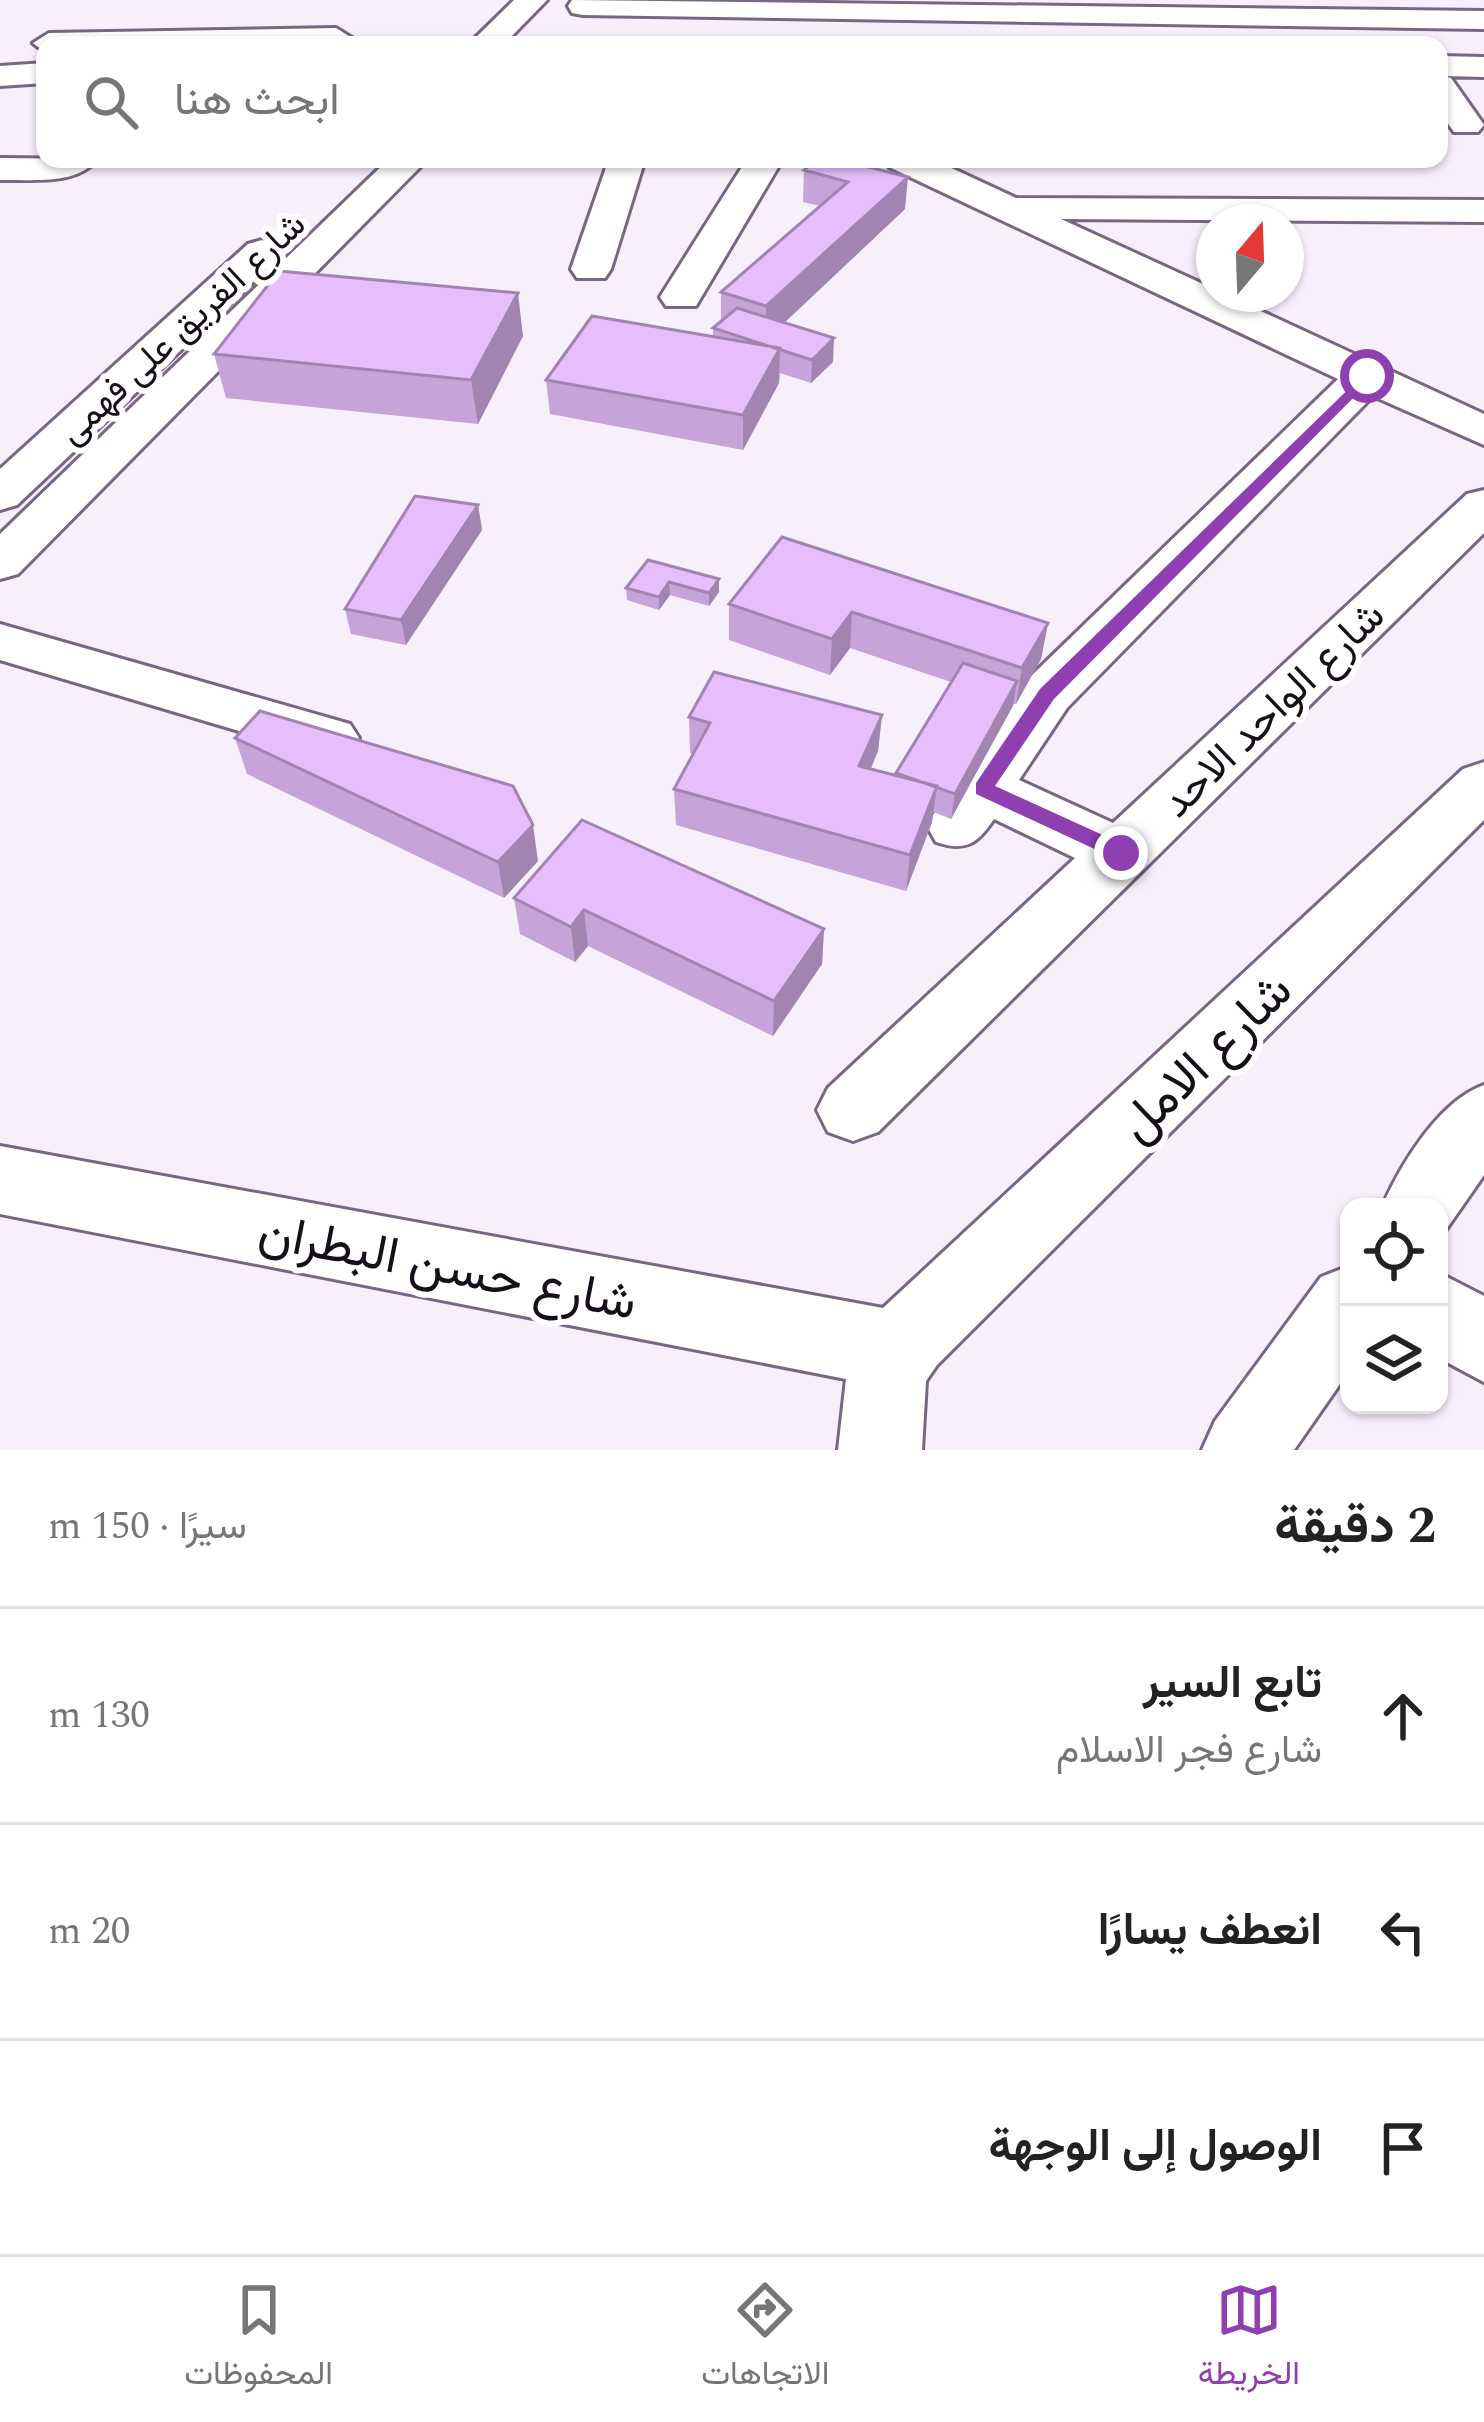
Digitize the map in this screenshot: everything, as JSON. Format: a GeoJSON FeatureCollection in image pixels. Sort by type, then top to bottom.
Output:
{"type":"FeatureCollection","features":[{"type":"Feature","properties":{"kind":"street"},"geometry":{"type":"LineString","coordinates":[[154,36],[157,0]]}},
{"type":"Feature","properties":{"kind":"street"},"geometry":{"type":"LineString","coordinates":[[494,36],[532,0]]}},
{"type":"Feature","properties":{"kind":"street"},"geometry":{"type":"LineString","coordinates":[[573,2],[649,36]]}},
{"type":"Feature","properties":{"kind":"street"},"geometry":{"type":"LineString","coordinates":[[535,36],[573,2],[925,5],[985,13],[1048,7],[1145,8],[1200,31],[1239,9],[1333,9],[1416,21],[1484,20]]}},
{"type":"Feature","properties":{"kind":"street"},"geometry":{"type":"LineString","coordinates":[[985,13],[993,36]]}},
{"type":"Feature","properties":{"kind":"street"},"geometry":{"type":"LineString","coordinates":[[3,69],[36,61]]}},
{"type":"Feature","properties":{"kind":"street"},"geometry":{"type":"LineString","coordinates":[[1448,66],[1484,67]]}},
{"type":"Feature","properties":{"kind":"street"},"geometry":{"type":"LineString","coordinates":[[1448,99],[1466,124]]}},
{"type":"Feature","properties":{"kind":"street"},"geometry":{"type":"LineString","coordinates":[[0,169],[44,168]]}},
{"type":"Feature","properties":{"kind":"street","name":"شارع الفريق على فهمى"},"geometry":{"type":"LineString","coordinates":[[0,495],[352,168]]}},
{"type":"Feature","properties":{"kind":"street","name":"شارع الفريق على فهمى"},"geometry":{"type":"LineString","coordinates":[[0,563],[401,168]]}},
{"type":"Feature","properties":{"kind":"street"},"geometry":{"type":"LineString","coordinates":[[591,268],[624,168]]}},
{"type":"Feature","properties":{"kind":"street"},"geometry":{"type":"LineString","coordinates":[[681,297],[760,168]]}},
{"type":"Feature","properties":{"kind":"street"},"geometry":{"type":"LineString","coordinates":[[921,168],[1484,431]]}},
{"type":"Feature","properties":{"kind":"street"},"geometry":{"type":"LineString","coordinates":[[1002,206],[1484,211]]}},
{"type":"Feature","properties":{"kind":"street"},"geometry":{"type":"LineString","coordinates":[[1121,853],[970,807],[1047,694],[1367,376]]}},
{"type":"Feature","properties":{"kind":"street","name":"شارع الواحد الاحد"},"geometry":{"type":"LineString","coordinates":[[853,1110],[1484,505]]}},
{"type":"Feature","properties":{"kind":"street"},"geometry":{"type":"LineString","coordinates":[[0,642],[387,754]]}},
{"type":"Feature","properties":{"kind":"street","name":"شارع الامل"},"geometry":{"type":"LineString","coordinates":[[910,1339],[1484,784]]}},
{"type":"Feature","properties":{"kind":"street"},"geometry":{"type":"LineString","coordinates":[[1425,1198],[1484,1116]]}},
{"type":"Feature","properties":{"kind":"street","name":"شارع حسن البطران"},"geometry":{"type":"LineString","coordinates":[[0,1180],[910,1339]]}},
{"type":"Feature","properties":{"kind":"street"},"geometry":{"type":"LineString","coordinates":[[1244,1450],[1348,1306]]}},
{"type":"Feature","properties":{"kind":"street"},"geometry":{"type":"LineString","coordinates":[[1448,1318],[1484,1343]]}},
{"type":"Feature","properties":{"kind":"street"},"geometry":{"type":"LineString","coordinates":[[880,1450],[887,1369],[910,1339]]}},
{"type":"Feature","properties":{"kind":"building"},"geometry":{"type":"Polygon","coordinates":[[[872,168],[908,177],[766,306],[721,292],[848,182],[804,170],[872,168]]]}},
{"type":"Feature","properties":{"kind":"building"},"geometry":{"type":"Polygon","coordinates":[[[279,271],[518,293],[471,380],[214,354],[279,271]]]}},
{"type":"Feature","properties":{"kind":"building"},"geometry":{"type":"Polygon","coordinates":[[[737,308],[834,338],[812,360],[713,328],[737,308]]]}},
{"type":"Feature","properties":{"kind":"building"},"geometry":{"type":"Polygon","coordinates":[[[592,316],[780,348],[743,415],[546,380],[592,316]]]}},
{"type":"Feature","properties":{"kind":"building"},"geometry":{"type":"Polygon","coordinates":[[[415,496],[478,505],[401,620],[345,609],[415,496]]]}},
{"type":"Feature","properties":{"kind":"building"},"geometry":{"type":"Polygon","coordinates":[[[782,537],[1048,623],[1022,668],[852,612],[832,639],[729,604],[782,537]]]}},
{"type":"Feature","properties":{"kind":"building"},"geometry":{"type":"Polygon","coordinates":[[[648,560],[719,579],[709,593],[669,582],[659,597],[626,588],[648,560]]]}},
{"type":"Feature","properties":{"kind":"building"},"geometry":{"type":"Polygon","coordinates":[[[963,663],[1017,681],[955,794],[896,773],[963,663]]]}},
{"type":"Feature","properties":{"kind":"building"},"geometry":{"type":"Polygon","coordinates":[[[714,672],[882,715],[859,766],[937,786],[910,855],[674,789],[710,723],[689,717],[714,672]]]}},
{"type":"Feature","properties":{"kind":"building"},"geometry":{"type":"Polygon","coordinates":[[[260,711],[513,786],[533,825],[498,862],[235,738],[260,711]]]}},
{"type":"Feature","properties":{"kind":"building"},"geometry":{"type":"Polygon","coordinates":[[[582,820],[824,929],[774,1001],[584,910],[571,927],[514,898],[582,820]]]}},
{"type":"Feature","properties":{"kind":"route"},"geometry":{"type":"LineString","coordinates":[[1121,853],[983,788],[1047,694],[1367,376]]}}]}
